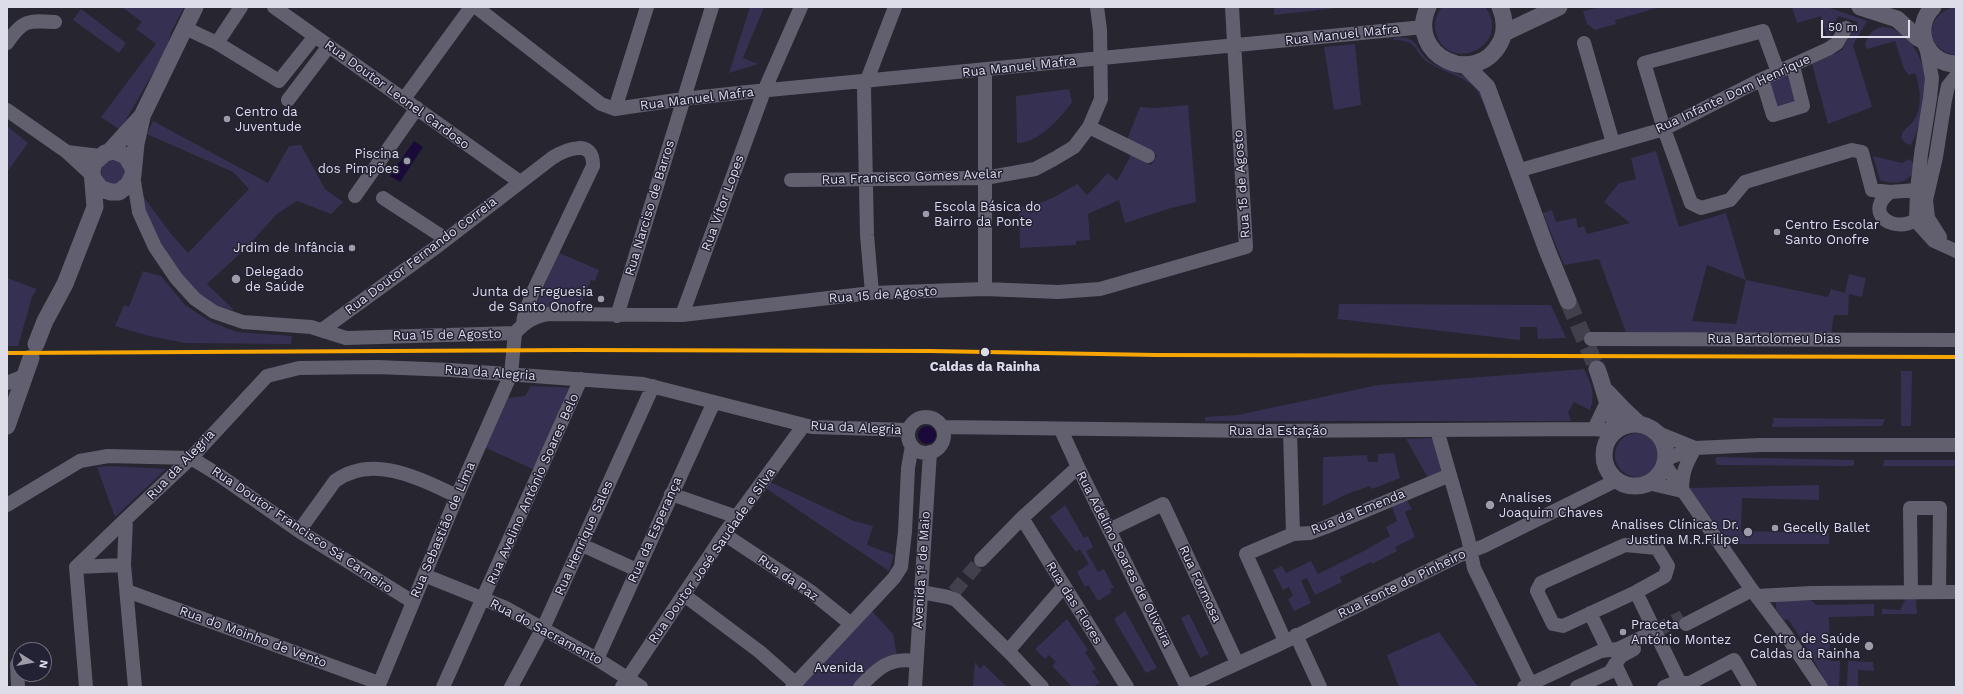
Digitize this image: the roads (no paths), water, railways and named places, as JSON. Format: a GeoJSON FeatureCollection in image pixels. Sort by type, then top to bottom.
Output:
{"type":"FeatureCollection","features":[{"type":"Feature","properties":{"kind":"main road"},"geometry":{"type":"LineString","coordinates":[[1428,7],[1424,27],[1428,42],[1437,54],[1450,63],[1465,65],[1480,62],[1491,55],[1498,47],[1504,33],[1504,17],[1500,7]]}},
{"type":"Feature","properties":{"kind":"main road"},"geometry":{"type":"LineString","coordinates":[[1504,33],[1559,7]]}},
{"type":"Feature","properties":{"kind":"main road"},"geometry":{"type":"LineString","coordinates":[[1860,7],[1897,20],[1925,44],[1940,60],[1956,64]]}},
{"type":"Feature","properties":{"kind":"main road"},"geometry":{"type":"LineString","coordinates":[[1925,44],[1924,22],[1933,7]]}},
{"type":"Feature","properties":{"kind":"main road"},"geometry":{"type":"LineString","coordinates":[[95,207],[115,192],[128,185],[133,172],[142,116],[192,15]]}},
{"type":"Feature","properties":{"kind":"main road"},"geometry":{"type":"LineString","coordinates":[[1487,87],[1491,55]]}},
{"type":"Feature","properties":{"kind":"main road"},"geometry":{"type":"LineString","coordinates":[[1465,65],[1487,87],[1517,171],[1568,301]]}},
{"type":"Feature","properties":{"kind":"main road"},"geometry":{"type":"LineString","coordinates":[[7,426],[11,398],[24,376],[45,322],[65,284],[95,207],[93,178],[94,163],[142,116]]}},
{"type":"Feature","properties":{"kind":"main road"},"geometry":{"type":"LineString","coordinates":[[105,153],[124,154],[131,161],[133,172]]}},
{"type":"Feature","properties":{"kind":"main road"},"geometry":{"type":"LineString","coordinates":[[93,178],[101,189],[115,192]]}},
{"type":"Feature","properties":{"kind":"main road"},"geometry":{"type":"LineString","coordinates":[[1597,369],[1616,429]]}},
{"type":"Feature","properties":{"kind":"main road"},"geometry":{"type":"LineString","coordinates":[[1606,396],[1639,424]]}},
{"type":"Feature","properties":{"kind":"main road"},"geometry":{"type":"LineString","coordinates":[[1632,423],[1639,424],[1652,428],[1658,433],[1666,448],[1665,462],[1658,476],[1648,483],[1636,486],[1623,484],[1608,471],[1604,459],[1607,441],[1616,429],[1632,423]]}},
{"type":"Feature","properties":{"kind":"street"},"geometry":{"type":"LineString","coordinates":[[217,43],[241,7]]}},
{"type":"Feature","properties":{"kind":"street","name":"Rua Doutor Leonel Cardoso"},"geometry":{"type":"LineString","coordinates":[[274,7],[520,182]]}},
{"type":"Feature","properties":{"kind":"street"},"geometry":{"type":"LineString","coordinates":[[404,99],[470,7]]}},
{"type":"Feature","properties":{"kind":"street"},"geometry":{"type":"LineString","coordinates":[[476,7],[602,104],[614,109],[646,7]]}},
{"type":"Feature","properties":{"kind":"street","name":"Rua Narciso de Barros"},"geometry":{"type":"LineString","coordinates":[[617,316],[712,7]]}},
{"type":"Feature","properties":{"kind":"street","name":"Rua Vítor Lopes"},"geometry":{"type":"LineString","coordinates":[[682,316],[764,91],[801,7]]}},
{"type":"Feature","properties":{"kind":"street"},"geometry":{"type":"LineString","coordinates":[[872,293],[867,235],[864,88],[895,7]]}},
{"type":"Feature","properties":{"kind":"street","name":"Rua Francisco Gomes Avelar"},"geometry":{"type":"LineString","coordinates":[[792,180],[984,178],[1014,173],[1041,165],[1074,147],[1089,127],[1101,99],[1097,7]]}},
{"type":"Feature","properties":{"kind":"street"},"geometry":{"type":"LineString","coordinates":[[1232,7],[1234,46]]}},
{"type":"Feature","properties":{"kind":"street"},"geometry":{"type":"LineString","coordinates":[[192,15],[217,43],[279,81],[315,36]]}},
{"type":"Feature","properties":{"kind":"street"},"geometry":{"type":"LineString","coordinates":[[7,43],[19,26],[34,20],[55,22]]}},
{"type":"Feature","properties":{"kind":"street","name":"Rua Manuel Mafra"},"geometry":{"type":"LineString","coordinates":[[614,109],[683,99],[1424,27]]}},
{"type":"Feature","properties":{"kind":"street","name":"Rua Infante Dom Henrique"},"geometry":{"type":"LineString","coordinates":[[1517,171],[1664,129],[1762,79],[1828,49],[1837,43],[1846,28]]}},
{"type":"Feature","properties":{"kind":"street"},"geometry":{"type":"LineString","coordinates":[[1778,72],[1763,31],[1644,63],[1664,129],[1691,203],[1701,208],[1730,200],[1745,182],[1852,150],[1862,152],[1872,190],[1890,192],[1917,190]]}},
{"type":"Feature","properties":{"kind":"street"},"geometry":{"type":"LineString","coordinates":[[1584,43],[1612,143]]}},
{"type":"Feature","properties":{"kind":"street"},"geometry":{"type":"LineString","coordinates":[[1925,44],[1932,78],[1917,190],[1916,221],[1934,241],[1952,249]]}},
{"type":"Feature","properties":{"kind":"street"},"geometry":{"type":"LineString","coordinates":[[288,100],[329,46]]}},
{"type":"Feature","properties":{"kind":"street","name":"Rua 15 de Agosto"},"geometry":{"type":"LineString","coordinates":[[139,212],[154,247],[176,278],[195,298],[214,312],[243,322],[311,327],[346,338],[519,328],[536,316],[549,314],[682,316],[872,293],[985,289],[1058,292],[1100,289],[1246,247],[1234,46]]}},
{"type":"Feature","properties":{"kind":"street"},"geometry":{"type":"LineString","coordinates":[[1762,79],[1773,115],[1803,106],[1793,66]]}},
{"type":"Feature","properties":{"kind":"street"},"geometry":{"type":"LineString","coordinates":[[985,70],[985,289]]}},
{"type":"Feature","properties":{"kind":"street"},"geometry":{"type":"LineString","coordinates":[[1952,249],[1928,218],[1926,200],[1936,157],[1944,100],[1948,86],[1956,76]]}},
{"type":"Feature","properties":{"kind":"street"},"geometry":{"type":"LineString","coordinates":[[355,196],[417,108]]}},
{"type":"Feature","properties":{"kind":"street"},"geometry":{"type":"LineString","coordinates":[[7,110],[67,152],[93,178]]}},
{"type":"Feature","properties":{"kind":"street"},"geometry":{"type":"LineString","coordinates":[[1089,127],[1148,156]]}},
{"type":"Feature","properties":{"kind":"street"},"geometry":{"type":"LineString","coordinates":[[1923,142],[1925,147],[1936,157]]}},
{"type":"Feature","properties":{"kind":"street","name":"Rua Doutor Fernando Correia"},"geometry":{"type":"LineString","coordinates":[[322,330],[557,155],[570,148],[579,148],[588,151],[593,159],[592,166],[532,294],[519,328]]}},
{"type":"Feature","properties":{"kind":"street"},"geometry":{"type":"LineString","coordinates":[[67,152],[105,153]]}},
{"type":"Feature","properties":{"kind":"street"},"geometry":{"type":"LineString","coordinates":[[133,172],[139,212]]}},
{"type":"Feature","properties":{"kind":"street"},"geometry":{"type":"LineString","coordinates":[[115,192],[139,212]]}},
{"type":"Feature","properties":{"kind":"street"},"geometry":{"type":"LineString","coordinates":[[1890,192],[1881,202],[1880,208],[1886,221],[1892,225],[1910,224],[1916,221],[1927,206]]}},
{"type":"Feature","properties":{"kind":"street"},"geometry":{"type":"LineString","coordinates":[[383,198],[446,239]]}},
{"type":"Feature","properties":{"kind":"street","name":"Rua Sebastião de Lima"},"geometry":{"type":"LineString","coordinates":[[378,685],[457,496],[511,374],[519,328]]}},
{"type":"Feature","properties":{"kind":"street","name":"Rua Bartolomeu Dias"},"geometry":{"type":"LineString","coordinates":[[1591,339],[1956,340]]}},
{"type":"Feature","properties":{"kind":"street","name":"Rua da Alegria"},"geometry":{"type":"LineString","coordinates":[[76,566],[191,458],[267,376],[299,368],[377,367],[511,374],[653,386],[804,426],[908,430]]}},
{"type":"Feature","properties":{"kind":"street"},"geometry":{"type":"LineString","coordinates":[[7,383],[24,376]]}},
{"type":"Feature","properties":{"kind":"street","name":"Rua Avelino António Soares Belo"},"geometry":{"type":"LineString","coordinates":[[443,687],[582,379]]}},
{"type":"Feature","properties":{"kind":"street","name":"Rua Henrique Sales"},"geometry":{"type":"LineString","coordinates":[[511,687],[543,628],[653,386]]}},
{"type":"Feature","properties":{"kind":"street"},"geometry":{"type":"LineString","coordinates":[[1594,429],[1606,396]]}},
{"type":"Feature","properties":{"kind":"street","name":"Rua da Esperança"},"geometry":{"type":"LineString","coordinates":[[597,659],[714,402]]}},
{"type":"Feature","properties":{"kind":"street"},"geometry":{"type":"LineString","coordinates":[[924,417],[934,419],[942,427],[942,442],[939,447],[930,452],[920,452],[912,446],[908,436],[908,430],[914,421],[924,417]]}},
{"type":"Feature","properties":{"kind":"street","name":"Rua Doutor José Saudade e Silva"},"geometry":{"type":"LineString","coordinates":[[625,683],[724,534],[804,426]]}},
{"type":"Feature","properties":{"kind":"street","name":"Rua da Estação"},"geometry":{"type":"LineString","coordinates":[[942,427],[1061,430],[1290,431],[1616,429]]}},
{"type":"Feature","properties":{"kind":"street","name":"Rua Adelino Soares de Oliveira"},"geometry":{"type":"LineString","coordinates":[[1061,430],[1187,687]]}},
{"type":"Feature","properties":{"kind":"street"},"geometry":{"type":"LineString","coordinates":[[1437,430],[1474,568],[1529,686],[1601,651],[1618,649],[1657,635]]}},
{"type":"Feature","properties":{"kind":"street"},"geometry":{"type":"LineString","coordinates":[[1290,431],[1293,534]]}},
{"type":"Feature","properties":{"kind":"street"},"geometry":{"type":"LineString","coordinates":[[1658,433],[1695,448]]}},
{"type":"Feature","properties":{"kind":"street"},"geometry":{"type":"LineString","coordinates":[[1821,687],[1788,638],[1682,491],[1665,462],[1695,448],[1760,445],[1956,445]]}},
{"type":"Feature","properties":{"kind":"street","name":"Avenida 1º de Maio"},"geometry":{"type":"LineString","coordinates":[[793,685],[894,578],[901,568],[905,532],[908,468],[912,446]]}},
{"type":"Feature","properties":{"kind":"street"},"geometry":{"type":"LineString","coordinates":[[1682,491],[1682,479],[1685,464],[1695,448]]}},
{"type":"Feature","properties":{"kind":"street","name":"Avenida 1º de Maio"},"geometry":{"type":"LineString","coordinates":[[915,687],[930,452]]}},
{"type":"Feature","properties":{"kind":"street"},"geometry":{"type":"LineString","coordinates":[[7,505],[80,461],[89,458],[134,455],[191,458]]}},
{"type":"Feature","properties":{"kind":"street","name":"Rua Doutor Francisco Sá Carneiro"},"geometry":{"type":"LineString","coordinates":[[191,458],[245,492],[299,531],[413,602]]}},
{"type":"Feature","properties":{"kind":"street"},"geometry":{"type":"LineString","coordinates":[[299,531],[335,481],[342,476],[353,472],[379,467],[392,469],[457,496]]}},
{"type":"Feature","properties":{"kind":"street"},"geometry":{"type":"LineString","coordinates":[[981,560],[1022,518],[1078,467]]}},
{"type":"Feature","properties":{"kind":"street","name":"Rua da Emenda"},"geometry":{"type":"LineString","coordinates":[[1291,638],[1246,554],[1293,534],[1310,533],[1326,527],[1450,475]]}},
{"type":"Feature","properties":{"kind":"street","name":"Rua Fonte do Pinheiro"},"geometry":{"type":"LineString","coordinates":[[1187,687],[1470,551],[1484,546],[1617,480]]}},
{"type":"Feature","properties":{"kind":"street"},"geometry":{"type":"LineString","coordinates":[[1648,483],[1682,491]]}},
{"type":"Feature","properties":{"kind":"street"},"geometry":{"type":"LineString","coordinates":[[671,494],[737,517]]}},
{"type":"Feature","properties":{"kind":"street","name":"Rua Formosa"},"geometry":{"type":"LineString","coordinates":[[1109,530],[1163,504],[1237,663]]}},
{"type":"Feature","properties":{"kind":"street"},"geometry":{"type":"LineString","coordinates":[[1911,592],[1910,508],[1940,508],[1939,592]]}},
{"type":"Feature","properties":{"kind":"street","name":"Rua das Flores"},"geometry":{"type":"LineString","coordinates":[[1022,518],[1128,687]]}},
{"type":"Feature","properties":{"kind":"street"},"geometry":{"type":"LineString","coordinates":[[126,519],[124,565],[138,686]]}},
{"type":"Feature","properties":{"kind":"street","name":"Rua da Paz"},"geometry":{"type":"LineString","coordinates":[[724,534],[810,591],[850,624]]}},
{"type":"Feature","properties":{"kind":"street"},"geometry":{"type":"LineString","coordinates":[[582,545],[637,570]]}},
{"type":"Feature","properties":{"kind":"street"},"geometry":{"type":"LineString","coordinates":[[1625,545],[1657,548],[1668,566],[1665,576],[1636,592],[1563,626],[1553,624],[1537,591],[1541,583],[1625,545]]}},
{"type":"Feature","properties":{"kind":"street"},"geometry":{"type":"LineString","coordinates":[[86,687],[76,566],[124,565]]}},
{"type":"Feature","properties":{"kind":"street","name":"Rua do Sacramento"},"geometry":{"type":"LineString","coordinates":[[424,575],[506,608],[597,659],[625,683],[641,687]]}},
{"type":"Feature","properties":{"kind":"street"},"geometry":{"type":"LineString","coordinates":[[1008,651],[1064,586]]}},
{"type":"Feature","properties":{"kind":"street"},"geometry":{"type":"LineString","coordinates":[[1684,620],[1752,589],[1955,592]]}},
{"type":"Feature","properties":{"kind":"street","name":"Rua do Moinho de Vento"},"geometry":{"type":"LineString","coordinates":[[127,591],[378,685]]}},
{"type":"Feature","properties":{"kind":"street"},"geometry":{"type":"LineString","coordinates":[[921,592],[951,594],[1042,687]]}},
{"type":"Feature","properties":{"kind":"street"},"geometry":{"type":"LineString","coordinates":[[1636,592],[1679,680],[1684,683],[1690,683],[1734,660],[1750,687]]}},
{"type":"Feature","properties":{"kind":"street"},"geometry":{"type":"LineString","coordinates":[[684,595],[760,652],[793,685]]}},
{"type":"Feature","properties":{"kind":"street"},"geometry":{"type":"LineString","coordinates":[[1590,613],[1608,650]]}},
{"type":"Feature","properties":{"kind":"street"},"geometry":{"type":"LineString","coordinates":[[1577,687],[1610,672],[1621,656],[1657,635]]}},
{"type":"Feature","properties":{"kind":"street"},"geometry":{"type":"LineString","coordinates":[[1291,638],[1320,687]]}},
{"type":"Feature","properties":{"kind":"street"},"geometry":{"type":"LineString","coordinates":[[860,687],[875,672],[887,664],[898,660],[916,661]]}},
{"type":"Feature","properties":{"kind":"street"},"geometry":{"type":"LineString","coordinates":[[1615,664],[1626,687]]}},
{"type":"Feature","properties":{"kind":"street"},"geometry":{"type":"LineString","coordinates":[[1664,687],[1679,680]]}},
{"type":"Feature","properties":{"kind":"tunnel"},"geometry":{"type":"LineString","coordinates":[[1568,301],[1597,369]]}},
{"type":"Feature","properties":{"kind":"tunnel"},"geometry":{"type":"LineString","coordinates":[[954,592],[981,560]]}},
{"type":"Feature","properties":{"kind":"tunnel"},"geometry":{"type":"LineString","coordinates":[[1655,631],[1683,617]]}},
{"type":"Feature","properties":{"kind":"place","name":"Centro da Juventude"},"geometry":{"type":"Point","coordinates":[227,119]}},
{"type":"Feature","properties":{"kind":"place","name":"Piscina dos Pimpões"},"geometry":{"type":"Point","coordinates":[407,161]}},
{"type":"Feature","properties":{"kind":"place","name":"Escola Básica do Bairro da Ponte"},"geometry":{"type":"Point","coordinates":[926,214]}},
{"type":"Feature","properties":{"kind":"place","name":"Centro Escolar Santo Onofre"},"geometry":{"type":"Point","coordinates":[1777,232]}},
{"type":"Feature","properties":{"kind":"place","name":"Jrdim de Infância"},"geometry":{"type":"Point","coordinates":[352,248]}},
{"type":"Feature","properties":{"kind":"place","name":"Delegado de Saúde"},"geometry":{"type":"Point","coordinates":[236,279]}},
{"type":"Feature","properties":{"kind":"place","name":"Junta de Freguesia de Santo Onofre"},"geometry":{"type":"Point","coordinates":[601,299]}},
{"type":"Feature","properties":{"kind":"place","name":"Caldas da Rainha"},"geometry":{"type":"Point","coordinates":[985,352]}},
{"type":"Feature","properties":{"kind":"place","name":"Analises Joaquim Chaves"},"geometry":{"type":"Point","coordinates":[1490,505]}},
{"type":"Feature","properties":{"kind":"place","name":"Gecelly Ballet"},"geometry":{"type":"Point","coordinates":[1775,528]}},
{"type":"Feature","properties":{"kind":"place","name":"Analises Clínicas Dr. Justina M.R.Filipe"},"geometry":{"type":"Point","coordinates":[1748,532]}},
{"type":"Feature","properties":{"kind":"place","name":"Praceta António Montez"},"geometry":{"type":"Point","coordinates":[1623,632]}},
{"type":"Feature","properties":{"kind":"place","name":"Centro de Saúde Caldas da Rainha"},"geometry":{"type":"Point","coordinates":[1869,646]}},
{"type":"Feature","properties":{"kind":"park label","name":"Avenida"},"geometry":{"type":"Point","coordinates":[839,668]}}]}
